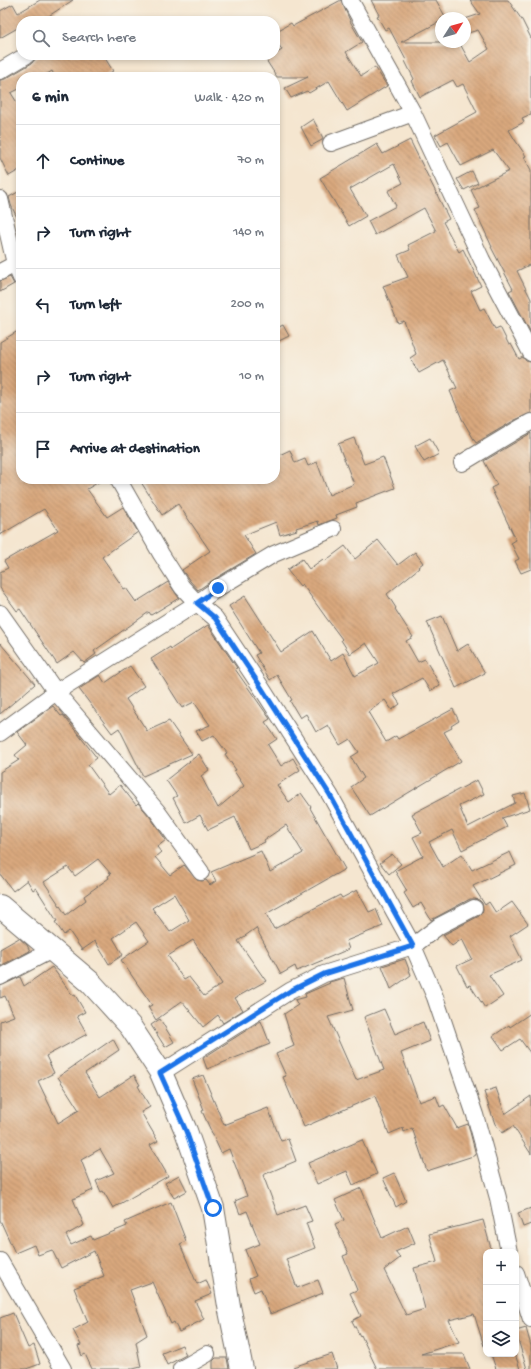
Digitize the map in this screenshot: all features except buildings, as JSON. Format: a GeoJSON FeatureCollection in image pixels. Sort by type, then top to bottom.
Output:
{"type":"FeatureCollection","features":[{"type":"Feature","properties":{"kind":"main road"},"geometry":{"type":"LineString","coordinates":[[0,906],[90,982],[130,1026],[160,1073],[186,1131],[213,1208],[229,1306],[242,1369]]}},
{"type":"Feature","properties":{"kind":"street"},"geometry":{"type":"LineString","coordinates":[[350,0],[413,113],[482,260],[531,353]]}},
{"type":"Feature","properties":{"kind":"street"},"geometry":{"type":"LineString","coordinates":[[0,72],[19,60]]}},
{"type":"Feature","properties":{"kind":"street"},"geometry":{"type":"LineString","coordinates":[[331,143],[413,113]]}},
{"type":"Feature","properties":{"kind":"street"},"geometry":{"type":"LineString","coordinates":[[0,199],[16,256]]}},
{"type":"Feature","properties":{"kind":"street"},"geometry":{"type":"LineString","coordinates":[[0,272],[16,268]]}},
{"type":"Feature","properties":{"kind":"street"},"geometry":{"type":"LineString","coordinates":[[462,463],[531,422]]}},
{"type":"Feature","properties":{"kind":"street"},"geometry":{"type":"LineString","coordinates":[[121,484],[161,554],[182,587],[197,603],[215,618],[325,788],[413,946],[435,997],[475,1115],[498,1198],[508,1249]]}},
{"type":"Feature","properties":{"kind":"street"},"geometry":{"type":"LineString","coordinates":[[0,733],[56,692],[197,603],[218,588],[274,554],[333,529]]}},
{"type":"Feature","properties":{"kind":"street"},"geometry":{"type":"LineString","coordinates":[[0,613],[56,692],[157,810],[201,872]]}},
{"type":"Feature","properties":{"kind":"street"},"geometry":{"type":"LineString","coordinates":[[160,1073],[290,991],[324,974],[413,946],[439,926],[474,908]]}},
{"type":"Feature","properties":{"kind":"street"},"geometry":{"type":"LineString","coordinates":[[0,977],[52,950]]}},
{"type":"Feature","properties":{"kind":"street"},"geometry":{"type":"LineString","coordinates":[[0,1262],[63,1369]]}},
{"type":"Feature","properties":{"kind":"street"},"geometry":{"type":"LineString","coordinates":[[519,1282],[531,1319]]}},
{"type":"Feature","properties":{"kind":"street"},"geometry":{"type":"LineString","coordinates":[[181,1369],[207,1354]]}},
{"type":"Feature","properties":{"kind":"route"},"geometry":{"type":"LineString","coordinates":[[213,1208],[186,1131],[160,1073],[290,991],[324,974],[413,946],[330,795],[215,618],[197,603],[218,588]]}}]}
